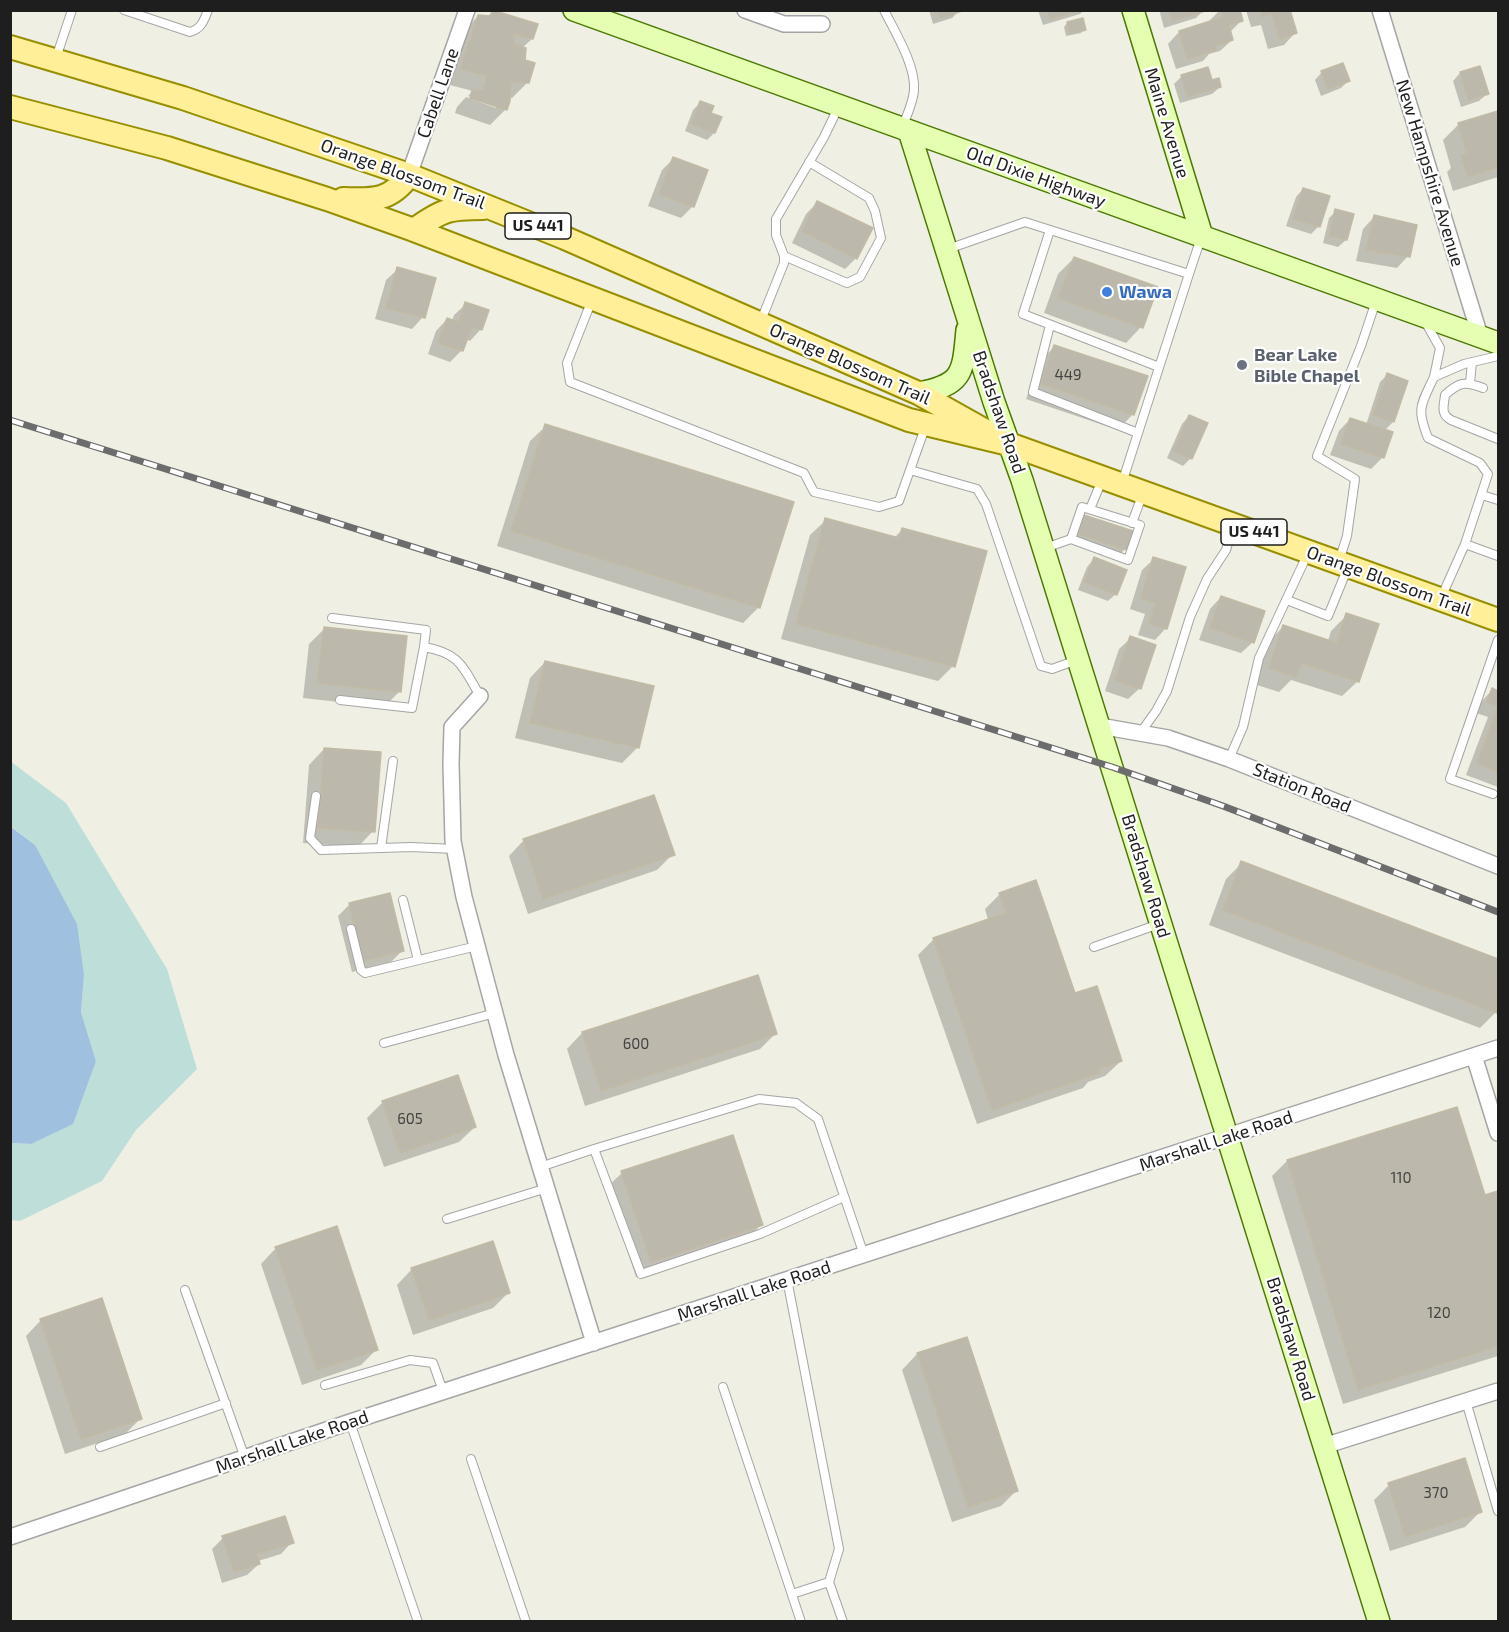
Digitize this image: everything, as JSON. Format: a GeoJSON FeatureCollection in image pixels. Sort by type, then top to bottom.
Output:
{"type":"FeatureCollection","features":[{"type":"Feature","properties":{"kind":"main road","name":"Orange Blossom Trail"},"geometry":{"type":"LineString","coordinates":[[10,47],[183,98],[409,174],[493,208],[918,393],[1009,444]]}},
{"type":"Feature","properties":{"kind":"main road","name":"Orange Blossom Trail"},"geometry":{"type":"LineString","coordinates":[[10,107],[167,148],[327,199],[414,230],[909,420],[1009,444],[1498,620]]}},
{"type":"Feature","properties":{"kind":"main road"},"geometry":{"type":"LineString","coordinates":[[327,199],[367,200],[386,196],[399,189],[409,174]]}},
{"type":"Feature","properties":{"kind":"main road"},"geometry":{"type":"LineString","coordinates":[[414,230],[434,216],[454,208],[493,208]]}},
{"type":"Feature","properties":{"kind":"street","name":"Cabell Lane"},"geometry":{"type":"LineString","coordinates":[[409,174],[467,10]]}},
{"type":"Feature","properties":{"kind":"street","name":"Old Dixie Highway"},"geometry":{"type":"LineString","coordinates":[[574,10],[1489,340]]}},
{"type":"Feature","properties":{"kind":"street"},"geometry":{"type":"LineString","coordinates":[[745,10],[784,24],[822,24]]}},
{"type":"Feature","properties":{"kind":"street","name":"Maine Avenue"},"geometry":{"type":"LineString","coordinates":[[1133,10],[1202,236]]}},
{"type":"Feature","properties":{"kind":"street","name":"New Hampshire Avenue"},"geometry":{"type":"LineString","coordinates":[[1380,10],[1489,340]]}},
{"type":"Feature","properties":{"kind":"street","name":"Bradshaw Road"},"geometry":{"type":"LineString","coordinates":[[906,129],[1044,548],[1379,1622]]}},
{"type":"Feature","properties":{"kind":"street"},"geometry":{"type":"LineString","coordinates":[[918,393],[938,389],[954,380],[961,371],[968,321]]}},
{"type":"Feature","properties":{"kind":"street"},"geometry":{"type":"LineString","coordinates":[[480,696],[452,726],[451,764],[455,849],[464,897],[495,1012],[594,1343]]}},
{"type":"Feature","properties":{"kind":"street","name":"Station Road"},"geometry":{"type":"LineString","coordinates":[[1100,726],[1168,738],[1229,759],[1498,866]]}},
{"type":"Feature","properties":{"kind":"street","name":"Marshall Lake Road"},"geometry":{"type":"LineString","coordinates":[[10,1537],[350,1422],[1498,1048]]}},
{"type":"Feature","properties":{"kind":"street"},"geometry":{"type":"LineString","coordinates":[[1474,1056],[1498,1133]]}},
{"type":"Feature","properties":{"kind":"street"},"geometry":{"type":"LineString","coordinates":[[1324,1446],[1498,1391]]}},
{"type":"Feature","properties":{"kind":"lane"},"geometry":{"type":"LineString","coordinates":[[56,60],[72,10]]}},
{"type":"Feature","properties":{"kind":"lane"},"geometry":{"type":"LineString","coordinates":[[124,10],[190,32],[197,30],[204,22],[208,10]]}},
{"type":"Feature","properties":{"kind":"lane"},"geometry":{"type":"LineString","coordinates":[[884,10],[904,52],[914,82],[906,129]]}},
{"type":"Feature","properties":{"kind":"lane"},"geometry":{"type":"LineString","coordinates":[[760,324],[783,269],[784,256],[776,236],[776,219],[824,137],[839,106]]}},
{"type":"Feature","properties":{"kind":"lane"},"geometry":{"type":"LineString","coordinates":[[784,256],[847,283],[860,277],[881,238],[875,211],[869,198],[809,162]]}},
{"type":"Feature","properties":{"kind":"lane"},"geometry":{"type":"LineString","coordinates":[[946,249],[1025,222],[1190,274]]}},
{"type":"Feature","properties":{"kind":"lane"},"geometry":{"type":"LineString","coordinates":[[1050,230],[1023,314],[1159,368]]}},
{"type":"Feature","properties":{"kind":"lane"},"geometry":{"type":"LineString","coordinates":[[1090,509],[1112,481],[1138,433],[1202,236]]}},
{"type":"Feature","properties":{"kind":"lane"},"geometry":{"type":"LineString","coordinates":[[593,298],[567,363],[570,382],[804,473],[814,492],[879,507],[899,501],[927,424]]}},
{"type":"Feature","properties":{"kind":"lane"},"geometry":{"type":"LineString","coordinates":[[1287,600],[1328,616],[1344,564],[1355,479],[1317,456],[1361,346],[1376,299]]}},
{"type":"Feature","properties":{"kind":"lane"},"geometry":{"type":"LineString","coordinates":[[1423,316],[1440,348],[1434,377],[1422,403],[1420,418],[1428,438],[1480,463],[1488,474],[1465,544],[1440,599]]}},
{"type":"Feature","properties":{"kind":"lane"},"geometry":{"type":"LineString","coordinates":[[1050,325],[1033,392],[1138,433]]}},
{"type":"Feature","properties":{"kind":"lane"},"geometry":{"type":"LineString","coordinates":[[1434,377],[1472,362],[1498,356]]}},
{"type":"Feature","properties":{"kind":"lane"},"geometry":{"type":"LineString","coordinates":[[1470,383],[1472,362]]}},
{"type":"Feature","properties":{"kind":"lane"},"geometry":{"type":"LineString","coordinates":[[1483,388],[1470,383],[1456,385],[1445,395],[1443,412],[1451,420],[1498,439]]}},
{"type":"Feature","properties":{"kind":"lane"},"geometry":{"type":"LineString","coordinates":[[910,471],[977,489],[986,504],[1041,666],[1052,669],[1078,660]]}},
{"type":"Feature","properties":{"kind":"lane"},"geometry":{"type":"LineString","coordinates":[[1132,523],[1144,492]]}},
{"type":"Feature","properties":{"kind":"lane"},"geometry":{"type":"LineString","coordinates":[[1482,495],[1498,500]]}},
{"type":"Feature","properties":{"kind":"lane"},"geometry":{"type":"LineString","coordinates":[[1044,548],[1071,539],[1092,542],[1111,549],[1128,560],[1140,525],[1120,523],[1082,507],[1071,539]]}},
{"type":"Feature","properties":{"kind":"lane"},"geometry":{"type":"LineString","coordinates":[[1141,732],[1167,691],[1190,617],[1207,579],[1226,550],[1233,524]]}},
{"type":"Feature","properties":{"kind":"lane"},"geometry":{"type":"LineString","coordinates":[[1465,544],[1498,556]]}},
{"type":"Feature","properties":{"kind":"lane"},"geometry":{"type":"LineString","coordinates":[[1229,759],[1243,727],[1259,658],[1308,552]]}},
{"type":"Feature","properties":{"kind":"lane"},"geometry":{"type":"LineString","coordinates":[[332,618],[426,630],[412,708],[340,700]]}},
{"type":"Feature","properties":{"kind":"lane"},"geometry":{"type":"LineString","coordinates":[[1493,794],[1450,779],[1498,640]]}},
{"type":"Feature","properties":{"kind":"lane"},"geometry":{"type":"LineString","coordinates":[[424,647],[440,649],[459,661],[480,696]]}},
{"type":"Feature","properties":{"kind":"lane"},"geometry":{"type":"LineString","coordinates":[[381,848],[393,761]]}},
{"type":"Feature","properties":{"kind":"lane"},"geometry":{"type":"LineString","coordinates":[[316,796],[310,838],[321,850],[455,849]]}},
{"type":"Feature","properties":{"kind":"lane"},"geometry":{"type":"LineString","coordinates":[[403,900],[418,960]]}},
{"type":"Feature","properties":{"kind":"lane"},"geometry":{"type":"LineString","coordinates":[[1094,947],[1161,923]]}},
{"type":"Feature","properties":{"kind":"lane"},"geometry":{"type":"LineString","coordinates":[[351,929],[361,970],[365,973],[477,946]]}},
{"type":"Feature","properties":{"kind":"lane"},"geometry":{"type":"LineString","coordinates":[[384,1043],[495,1012]]}},
{"type":"Feature","properties":{"kind":"lane"},"geometry":{"type":"LineString","coordinates":[[540,1167],[759,1099],[796,1103],[818,1119],[864,1255]]}},
{"type":"Feature","properties":{"kind":"lane"},"geometry":{"type":"LineString","coordinates":[[594,1149],[641,1274],[760,1234],[844,1197]]}},
{"type":"Feature","properties":{"kind":"lane"},"geometry":{"type":"LineString","coordinates":[[447,1219],[547,1188]]}},
{"type":"Feature","properties":{"kind":"lane"},"geometry":{"type":"LineString","coordinates":[[787,1279],[839,1549],[829,1582],[843,1622]]}},
{"type":"Feature","properties":{"kind":"lane"},"geometry":{"type":"LineString","coordinates":[[185,1290],[245,1458]]}},
{"type":"Feature","properties":{"kind":"lane"},"geometry":{"type":"LineString","coordinates":[[325,1385],[410,1360],[433,1363],[443,1392]]}},
{"type":"Feature","properties":{"kind":"lane"},"geometry":{"type":"LineString","coordinates":[[723,1387],[801,1622]]}},
{"type":"Feature","properties":{"kind":"lane"},"geometry":{"type":"LineString","coordinates":[[1466,1401],[1498,1511]]}},
{"type":"Feature","properties":{"kind":"lane"},"geometry":{"type":"LineString","coordinates":[[100,1447],[226,1403]]}},
{"type":"Feature","properties":{"kind":"lane"},"geometry":{"type":"LineString","coordinates":[[350,1422],[418,1622]]}},
{"type":"Feature","properties":{"kind":"lane"},"geometry":{"type":"LineString","coordinates":[[471,1459],[526,1622]]}},
{"type":"Feature","properties":{"kind":"lane"},"geometry":{"type":"LineString","coordinates":[[792,1594],[829,1582]]}},
{"type":"Feature","properties":{"kind":"shaded area"},"geometry":{"type":"Polygon","coordinates":[[[10,761],[66,803],[167,969],[197,1069],[136,1130],[102,1181],[20,1221],[11,1220],[11,1143],[31,1144],[96,1061],[81,1012],[84,975],[35,845],[11,826],[10,761]]]}},
{"type":"Feature","properties":{"kind":"shaded area"},"geometry":{"type":"Polygon","coordinates":[[[10,826],[35,845],[77,924],[84,975],[81,1012],[96,1061],[73,1124],[31,1144],[11,1143],[10,826]]]}},
{"type":"Feature","properties":{"kind":"building"},"geometry":{"type":"Polygon","coordinates":[[[492,10],[538,24],[533,39],[514,34],[514,44],[526,48],[525,60],[535,63],[529,83],[511,82],[507,110],[470,98],[472,90],[483,90],[487,76],[460,69],[478,15],[491,16],[492,10]]]}},
{"type":"Feature","properties":{"kind":"building"},"geometry":{"type":"Polygon","coordinates":[[[938,10],[961,10],[962,11],[940,18],[938,10]]]}},
{"type":"Feature","properties":{"kind":"building"},"geometry":{"type":"Polygon","coordinates":[[[1047,10],[1078,10],[1050,19],[1047,10]]]}},
{"type":"Feature","properties":{"kind":"building"},"geometry":{"type":"Polygon","coordinates":[[[1168,10],[1205,10],[1205,11],[1172,21],[1168,10]]]}},
{"type":"Feature","properties":{"kind":"building"},"geometry":{"type":"Polygon","coordinates":[[[1221,10],[1240,10],[1243,21],[1229,25],[1233,40],[1215,46],[1216,50],[1187,59],[1179,31],[1223,17],[1221,10]]]}},
{"type":"Feature","properties":{"kind":"building"},"geometry":{"type":"Polygon","coordinates":[[[1260,10],[1290,10],[1297,33],[1280,39],[1272,14],[1262,17],[1260,10]]]}},
{"type":"Feature","properties":{"kind":"building"},"geometry":{"type":"Polygon","coordinates":[[[1083,18],[1086,30],[1069,34],[1067,22],[1083,18]]]}},
{"type":"Feature","properties":{"kind":"building"},"geometry":{"type":"Polygon","coordinates":[[[1343,63],[1350,81],[1328,89],[1321,71],[1343,63]]]}},
{"type":"Feature","properties":{"kind":"building"},"geometry":{"type":"Polygon","coordinates":[[[1480,66],[1489,94],[1468,100],[1460,72],[1480,66]]]}},
{"type":"Feature","properties":{"kind":"building"},"geometry":{"type":"Polygon","coordinates":[[[1208,67],[1212,80],[1219,78],[1221,87],[1187,97],[1181,75],[1208,67]]]}},
{"type":"Feature","properties":{"kind":"building"},"geometry":{"type":"Polygon","coordinates":[[[700,101],[714,106],[711,113],[722,117],[715,133],[691,124],[700,101]]]}},
{"type":"Feature","properties":{"kind":"building"},"geometry":{"type":"Polygon","coordinates":[[[1498,111],[1498,167],[1468,177],[1461,155],[1467,154],[1458,123],[1498,111]]]}},
{"type":"Feature","properties":{"kind":"building"},"geometry":{"type":"Polygon","coordinates":[[[673,157],[708,170],[694,207],[659,194],[673,157]]]}},
{"type":"Feature","properties":{"kind":"building"},"geometry":{"type":"Polygon","coordinates":[[[1303,188],[1330,196],[1320,227],[1293,219],[1303,188]]]}},
{"type":"Feature","properties":{"kind":"building"},"geometry":{"type":"Polygon","coordinates":[[[817,201],[873,228],[857,259],[802,231],[817,201]]]}},
{"type":"Feature","properties":{"kind":"building"},"geometry":{"type":"Polygon","coordinates":[[[1335,209],[1354,214],[1347,240],[1329,236],[1335,209]]]}},
{"type":"Feature","properties":{"kind":"building"},"geometry":{"type":"Polygon","coordinates":[[[1374,215],[1417,225],[1410,257],[1366,250],[1374,215]]]}},
{"type":"Feature","properties":{"kind":"building"},"geometry":{"type":"Polygon","coordinates":[[[1074,257],[1158,287],[1143,328],[1058,298],[1074,257]]]}},
{"type":"Feature","properties":{"kind":"building"},"geometry":{"type":"Polygon","coordinates":[[[397,267],[436,278],[425,318],[386,308],[397,267]]]}},
{"type":"Feature","properties":{"kind":"building"},"geometry":{"type":"Polygon","coordinates":[[[465,302],[489,310],[482,330],[472,327],[463,351],[438,343],[447,318],[459,322],[465,302]]]}},
{"type":"Feature","properties":{"kind":"building"},"geometry":{"type":"Polygon","coordinates":[[[1054,345],[1148,376],[1134,415],[1041,384],[1054,345]]]}},
{"type":"Feature","properties":{"kind":"building"},"geometry":{"type":"Polygon","coordinates":[[[1387,373],[1408,381],[1394,422],[1373,415],[1387,373]]]}},
{"type":"Feature","properties":{"kind":"building"},"geometry":{"type":"Polygon","coordinates":[[[1189,415],[1208,423],[1192,459],[1173,451],[1189,415]]]}},
{"type":"Feature","properties":{"kind":"building"},"geometry":{"type":"Polygon","coordinates":[[[1350,418],[1393,432],[1384,458],[1341,444],[1350,418]]]}},
{"type":"Feature","properties":{"kind":"building"},"geometry":{"type":"Polygon","coordinates":[[[545,424],[794,502],[760,608],[511,531],[545,424]]]}},
{"type":"Feature","properties":{"kind":"building"},"geometry":{"type":"Polygon","coordinates":[[[1084,515],[1133,531],[1127,550],[1078,534],[1084,515]]]}},
{"type":"Feature","properties":{"kind":"building"},"geometry":{"type":"Polygon","coordinates":[[[825,518],[899,538],[902,528],[987,551],[955,667],[796,624],[825,518]]]}},
{"type":"Feature","properties":{"kind":"building"},"geometry":{"type":"Polygon","coordinates":[[[1094,557],[1127,570],[1117,595],[1084,582],[1094,557]]]}},
{"type":"Feature","properties":{"kind":"building"},"geometry":{"type":"Polygon","coordinates":[[[1153,557],[1186,567],[1167,629],[1149,624],[1155,603],[1141,598],[1153,557]]]}},
{"type":"Feature","properties":{"kind":"building"},"geometry":{"type":"Polygon","coordinates":[[[1221,596],[1265,611],[1254,643],[1210,628],[1221,596]]]}},
{"type":"Feature","properties":{"kind":"building"},"geometry":{"type":"Polygon","coordinates":[[[1346,613],[1379,624],[1359,682],[1301,663],[1296,677],[1269,668],[1283,625],[1337,643],[1346,613]]]}},
{"type":"Feature","properties":{"kind":"building"},"geometry":{"type":"Polygon","coordinates":[[[324,627],[407,636],[401,692],[317,683],[324,627]]]}},
{"type":"Feature","properties":{"kind":"building"},"geometry":{"type":"Polygon","coordinates":[[[1130,636],[1156,645],[1141,689],[1115,680],[1130,636]]]}},
{"type":"Feature","properties":{"kind":"building"},"geometry":{"type":"Polygon","coordinates":[[[545,661],[654,686],[639,748],[530,723],[545,661]]]}},
{"type":"Feature","properties":{"kind":"building"},"geometry":{"type":"Polygon","coordinates":[[[1492,688],[1498,691],[1498,706],[1487,702],[1492,688]]]}},
{"type":"Feature","properties":{"kind":"building"},"geometry":{"type":"Polygon","coordinates":[[[1498,706],[1498,772],[1477,763],[1498,706]]]}},
{"type":"Feature","properties":{"kind":"building"},"geometry":{"type":"Polygon","coordinates":[[[324,748],[381,752],[375,832],[318,828],[324,748]]]}},
{"type":"Feature","properties":{"kind":"building"},"geometry":{"type":"Polygon","coordinates":[[[654,795],[675,855],[543,899],[523,839],[654,795]]]}},
{"type":"Feature","properties":{"kind":"building"},"geometry":{"type":"Polygon","coordinates":[[[1241,861],[1498,959],[1497,1013],[1223,910],[1241,861]]]}},
{"type":"Feature","properties":{"kind":"building"},"geometry":{"type":"Polygon","coordinates":[[[1036,880],[1075,993],[1097,986],[1122,1061],[1099,1069],[1100,1073],[992,1110],[933,938],[1006,913],[999,893],[1036,880]]]}},
{"type":"Feature","properties":{"kind":"building"},"geometry":{"type":"Polygon","coordinates":[[[390,893],[404,951],[363,961],[349,903],[390,893]]]}},
{"type":"Feature","properties":{"kind":"building"},"geometry":{"type":"Polygon","coordinates":[[[758,975],[777,1034],[601,1091],[582,1032],[758,975]]]}},
{"type":"Feature","properties":{"kind":"building"},"geometry":{"type":"Polygon","coordinates":[[[458,1075],[476,1127],[400,1153],[382,1101],[458,1075]]]}},
{"type":"Feature","properties":{"kind":"building"},"geometry":{"type":"Polygon","coordinates":[[[1457,1107],[1485,1195],[1498,1191],[1498,1346],[1358,1390],[1287,1160],[1457,1107]]]}},
{"type":"Feature","properties":{"kind":"building"},"geometry":{"type":"Polygon","coordinates":[[[733,1135],[763,1225],[651,1262],[621,1171],[733,1135]]]}},
{"type":"Feature","properties":{"kind":"building"},"geometry":{"type":"Polygon","coordinates":[[[337,1226],[378,1350],[317,1370],[275,1247],[337,1226]]]}},
{"type":"Feature","properties":{"kind":"building"},"geometry":{"type":"Polygon","coordinates":[[[493,1241],[510,1293],[429,1320],[411,1268],[493,1241]]]}},
{"type":"Feature","properties":{"kind":"building"},"geometry":{"type":"Polygon","coordinates":[[[102,1298],[142,1419],[81,1439],[40,1319],[102,1298]]]}},
{"type":"Feature","properties":{"kind":"building"},"geometry":{"type":"Polygon","coordinates":[[[967,1337],[1018,1491],[968,1507],[917,1353],[967,1337]]]}},
{"type":"Feature","properties":{"kind":"building"},"geometry":{"type":"Polygon","coordinates":[[[1465,1458],[1482,1512],[1405,1537],[1388,1483],[1465,1458]]]}},
{"type":"Feature","properties":{"kind":"building"},"geometry":{"type":"Polygon","coordinates":[[[285,1516],[294,1543],[257,1554],[260,1564],[234,1572],[222,1536],[285,1516]]]}},
{"type":"Feature","properties":{"kind":"railway"},"geometry":{"type":"LineString","coordinates":[[10,420],[1112,767],[1223,806],[1498,912]]}},
{"type":"Feature","properties":{"kind":"place","name":"Wawa"},"geometry":{"type":"Point","coordinates":[1107,292]}},
{"type":"Feature","properties":{"kind":"place","name":"Bear Lake Bible Chapel"},"geometry":{"type":"Point","coordinates":[1242,365]}}]}
